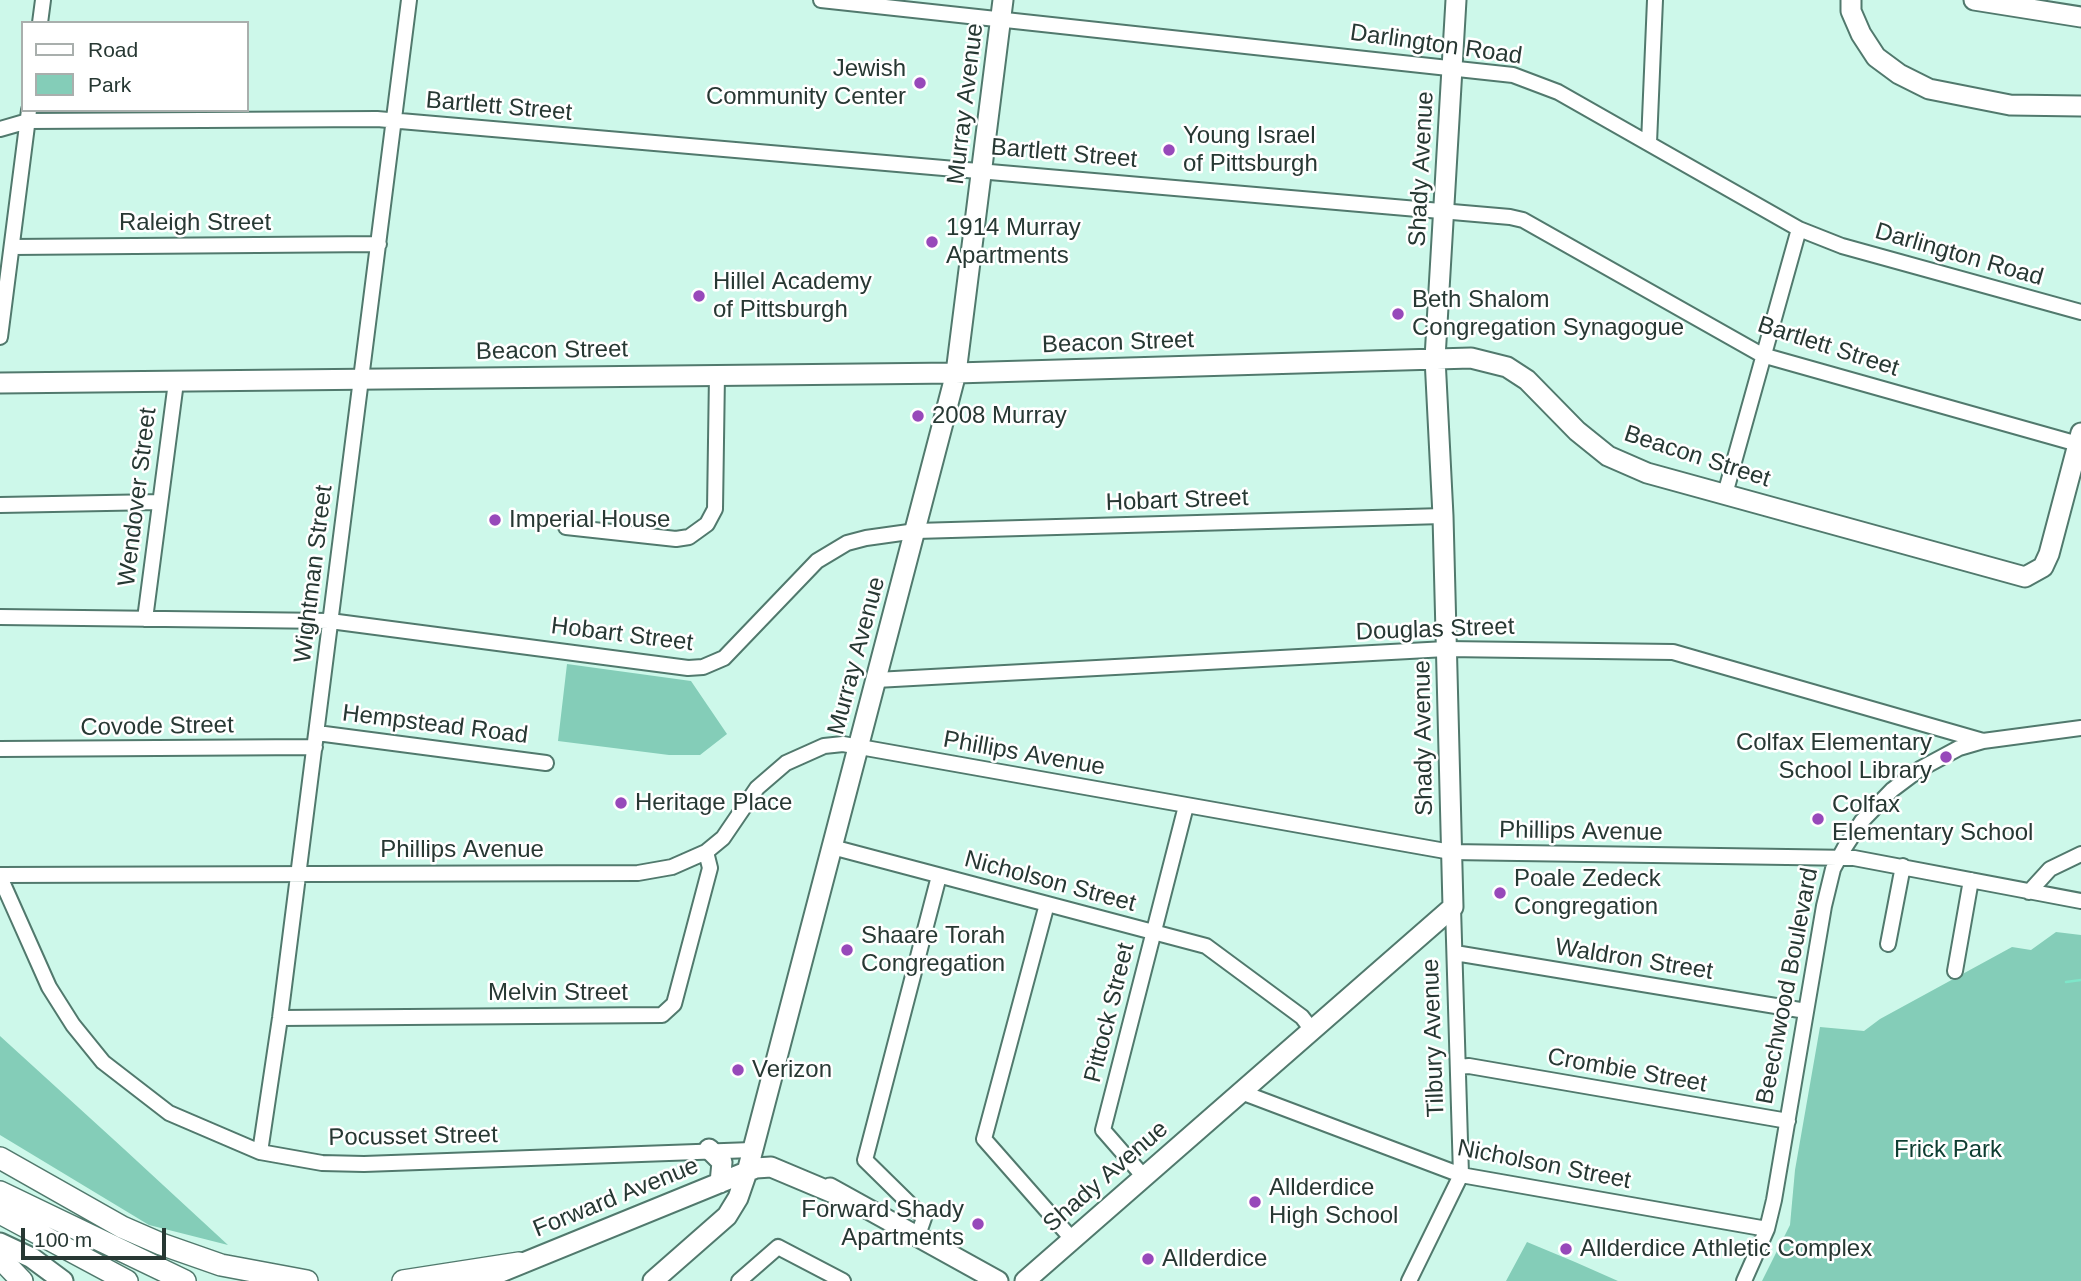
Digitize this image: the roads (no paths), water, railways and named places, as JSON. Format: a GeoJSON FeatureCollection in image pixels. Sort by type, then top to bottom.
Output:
{"type":"FeatureCollection","features":[{"type":"Feature","properties":{"kind":"highway"},"geometry":{"type":"LineString","coordinates":[[0,1158],[113,1222],[161,1244],[221,1265],[307,1281]]}},
{"type":"Feature","properties":{"kind":"highway"},"geometry":{"type":"LineString","coordinates":[[0,1184],[54,1216]]}},
{"type":"Feature","properties":{"kind":"highway"},"geometry":{"type":"LineString","coordinates":[[0,1192],[185,1281]]}},
{"type":"Feature","properties":{"kind":"highway"},"geometry":{"type":"LineString","coordinates":[[0,1213],[127,1281]]}},
{"type":"Feature","properties":{"kind":"highway"},"geometry":{"type":"LineString","coordinates":[[0,1258],[22,1281]]}},
{"type":"Feature","properties":{"kind":"highway"},"geometry":{"type":"LineString","coordinates":[[403,1281],[519,1263]]}},
{"type":"Feature","properties":{"kind":"main road","name":"Shady Avenue"},"geometry":{"type":"LineString","coordinates":[[1025,1281],[1453,907],[1443,516],[1435,358],[1456,0]]}},
{"type":"Feature","properties":{"kind":"main road"},"geometry":{"type":"LineString","coordinates":[[1851,0],[1851,11],[1861,34],[1876,57],[1899,74],[1929,89],[2010,105],[2081,106]]}},
{"type":"Feature","properties":{"kind":"main road"},"geometry":{"type":"LineString","coordinates":[[1974,0],[2081,17]]}},
{"type":"Feature","properties":{"kind":"main road","name":"Murray Avenue"},"geometry":{"type":"LineString","coordinates":[[763,1157],[832,847],[956,373],[1002,9]]}},
{"type":"Feature","properties":{"kind":"main road","name":"Beacon Street"},"geometry":{"type":"LineString","coordinates":[[0,383],[956,373],[1471,358],[1507,367],[1527,380],[1577,431],[1608,456],[1647,472],[2025,577],[2043,567],[2049,554],[2079,439]]}},
{"type":"Feature","properties":{"kind":"main road"},"geometry":{"type":"LineString","coordinates":[[709,1149],[722,1162],[720,1184]]}},
{"type":"Feature","properties":{"kind":"main road"},"geometry":{"type":"LineString","coordinates":[[763,1157],[818,1179],[840,1196],[998,1281]]}},
{"type":"Feature","properties":{"kind":"main road","name":"Forward Avenue"},"geometry":{"type":"LineString","coordinates":[[479,1281],[764,1166],[763,1157]]}},
{"type":"Feature","properties":{"kind":"main road"},"geometry":{"type":"LineString","coordinates":[[653,1281],[727,1216],[738,1198],[747,1172]]}},
{"type":"Feature","properties":{"kind":"main road"},"geometry":{"type":"LineString","coordinates":[[0,1243],[62,1279]]}},
{"type":"Feature","properties":{"kind":"main road"},"geometry":{"type":"LineString","coordinates":[[454,1281],[519,1263]]}},
{"type":"Feature","properties":{"kind":"street"},"geometry":{"type":"LineString","coordinates":[[40,21],[43,0]]}},
{"type":"Feature","properties":{"kind":"street","name":"Wightman Street"},"geometry":{"type":"LineString","coordinates":[[260,1152],[281,1018],[409,0]]}},
{"type":"Feature","properties":{"kind":"street","name":"Darlington Road"},"geometry":{"type":"LineString","coordinates":[[821,0],[1002,9],[1513,75],[1558,92],[1800,229],[1842,246],[2081,312]]}},
{"type":"Feature","properties":{"kind":"street"},"geometry":{"type":"LineString","coordinates":[[1649,143],[1655,0]]}},
{"type":"Feature","properties":{"kind":"street"},"geometry":{"type":"LineString","coordinates":[[0,337],[28,116]]}},
{"type":"Feature","properties":{"kind":"street","name":"Bartlett Street"},"geometry":{"type":"LineString","coordinates":[[0,129],[28,116],[394,120],[1444,209],[1524,220],[1762,355],[2079,439]]}},
{"type":"Feature","properties":{"kind":"street"},"geometry":{"type":"LineString","coordinates":[[1725,494],[1762,355],[1800,229]]}},
{"type":"Feature","properties":{"kind":"street","name":"Raleigh Street"},"geometry":{"type":"LineString","coordinates":[[12,247],[379,244]]}},
{"type":"Feature","properties":{"kind":"street"},"geometry":{"type":"LineString","coordinates":[[566,527],[676,539],[689,537],[707,524],[715,509],[717,374]]}},
{"type":"Feature","properties":{"kind":"street","name":"Wendover Street"},"geometry":{"type":"LineString","coordinates":[[145,619],[176,382]]}},
{"type":"Feature","properties":{"kind":"street"},"geometry":{"type":"LineString","coordinates":[[0,505],[159,502]]}},
{"type":"Feature","properties":{"kind":"street","name":"Hobart Street"},"geometry":{"type":"LineString","coordinates":[[0,617],[330,621],[688,668],[704,667],[724,658],[809,568],[830,552],[866,538],[916,531],[1443,516]]}},
{"type":"Feature","properties":{"kind":"street","name":"Douglas Street"},"geometry":{"type":"LineString","coordinates":[[876,680],[1446,649],[1673,652],[1983,741]]}},
{"type":"Feature","properties":{"kind":"street","name":"Beechwood Boulevard"},"geometry":{"type":"LineString","coordinates":[[1744,1281],[1767,1229],[1824,906],[1839,858],[1862,821],[1892,790],[1934,761],[1983,741],[2081,728]]}},
{"type":"Feature","properties":{"kind":"street","name":"Covode Street"},"geometry":{"type":"LineString","coordinates":[[0,750],[316,740]]}},
{"type":"Feature","properties":{"kind":"street","name":"Hempstead Road"},"geometry":{"type":"LineString","coordinates":[[316,740],[546,763]]}},
{"type":"Feature","properties":{"kind":"street","name":"Phillips Avenue"},"geometry":{"type":"LineString","coordinates":[[0,876],[638,873],[672,867],[706,852],[723,838],[757,788],[786,763],[824,746],[857,747],[1451,852],[1839,858],[1903,866],[2081,901]]}},
{"type":"Feature","properties":{"kind":"street","name":"Pittock Street"},"geometry":{"type":"LineString","coordinates":[[1144,1177],[1103,1130],[1186,806]]}},
{"type":"Feature","properties":{"kind":"street","name":"Nicholson Street"},"geometry":{"type":"LineString","coordinates":[[832,847],[1206,946],[1302,1017],[1312,1030]]}},
{"type":"Feature","properties":{"kind":"street","name":"Melvin Street"},"geometry":{"type":"LineString","coordinates":[[281,1018],[662,1014],[674,1004],[710,867],[706,852]]}},
{"type":"Feature","properties":{"kind":"street"},"geometry":{"type":"LineString","coordinates":[[2029,892],[2050,869],[2081,854]]}},
{"type":"Feature","properties":{"kind":"street"},"geometry":{"type":"LineString","coordinates":[[1888,944],[1903,866]]}},
{"type":"Feature","properties":{"kind":"street","name":"Pocusset Street"},"geometry":{"type":"LineString","coordinates":[[0,876],[49,986],[73,1025],[103,1062],[169,1113],[260,1152],[322,1163],[364,1164],[709,1149],[763,1157]]}},
{"type":"Feature","properties":{"kind":"street"},"geometry":{"type":"LineString","coordinates":[[917,1238],[923,1218],[865,1160],[939,876]]}},
{"type":"Feature","properties":{"kind":"street"},"geometry":{"type":"LineString","coordinates":[[1955,971],[1971,880]]}},
{"type":"Feature","properties":{"kind":"street"},"geometry":{"type":"LineString","coordinates":[[1047,904],[985,1139],[1072,1240]]}},
{"type":"Feature","properties":{"kind":"street","name":"Tilbury Avenue"},"geometry":{"type":"LineString","coordinates":[[1409,1281],[1461,1175],[1453,907]]}},
{"type":"Feature","properties":{"kind":"street","name":"Waldron Street"},"geometry":{"type":"LineString","coordinates":[[1455,953],[1806,1011]]}},
{"type":"Feature","properties":{"kind":"street","name":"Crombie Street"},"geometry":{"type":"LineString","coordinates":[[1458,1067],[1469,1066],[1788,1121]]}},
{"type":"Feature","properties":{"kind":"street","name":"Nicholson Street"},"geometry":{"type":"LineString","coordinates":[[1241,1092],[1461,1175],[1767,1229]]}},
{"type":"Feature","properties":{"kind":"street"},"geometry":{"type":"LineString","coordinates":[[739,1281],[778,1247],[843,1281]]}},
{"type":"Feature","properties":{"kind":"waterway"},"geometry":{"type":"LineString","coordinates":[[2066,982],[2081,980]]}},
{"type":"Feature","properties":{"kind":"place","name":"Jewish Community Center"},"geometry":{"type":"Point","coordinates":[920,83]}},
{"type":"Feature","properties":{"kind":"place","name":"Young Israel of Pittsburgh"},"geometry":{"type":"Point","coordinates":[1169,150]}},
{"type":"Feature","properties":{"kind":"place","name":"1914 Murray Apartments"},"geometry":{"type":"Point","coordinates":[932,242]}},
{"type":"Feature","properties":{"kind":"place","name":"Hillel Academy of Pittsburgh"},"geometry":{"type":"Point","coordinates":[699,296]}},
{"type":"Feature","properties":{"kind":"place","name":"Beth Shalom Congregation Synagogue"},"geometry":{"type":"Point","coordinates":[1398,314]}},
{"type":"Feature","properties":{"kind":"place","name":"2008 Murray"},"geometry":{"type":"Point","coordinates":[918,416]}},
{"type":"Feature","properties":{"kind":"place","name":"Imperial House"},"geometry":{"type":"Point","coordinates":[495,520]}},
{"type":"Feature","properties":{"kind":"place","name":"Colfax Elementary School Library"},"geometry":{"type":"Point","coordinates":[1946,757]}},
{"type":"Feature","properties":{"kind":"place","name":"Heritage Place"},"geometry":{"type":"Point","coordinates":[621,803]}},
{"type":"Feature","properties":{"kind":"place","name":"Colfax Elementary School"},"geometry":{"type":"Point","coordinates":[1818,819]}},
{"type":"Feature","properties":{"kind":"place","name":"Poale Zedeck Congregation"},"geometry":{"type":"Point","coordinates":[1500,893]}},
{"type":"Feature","properties":{"kind":"place","name":"Shaare Torah Congregation"},"geometry":{"type":"Point","coordinates":[847,950]}},
{"type":"Feature","properties":{"kind":"place","name":"Verizon"},"geometry":{"type":"Point","coordinates":[738,1070]}},
{"type":"Feature","properties":{"kind":"place","name":"Allderdice High School"},"geometry":{"type":"Point","coordinates":[1255,1202]}},
{"type":"Feature","properties":{"kind":"place","name":"Forward Shady Apartments"},"geometry":{"type":"Point","coordinates":[978,1224]}},
{"type":"Feature","properties":{"kind":"place","name":"Allderdice Athletic Complex"},"geometry":{"type":"Point","coordinates":[1566,1249]}},
{"type":"Feature","properties":{"kind":"place","name":"Allderdice"},"geometry":{"type":"Point","coordinates":[1148,1259]}},
{"type":"Feature","properties":{"kind":"park label","name":"Frick Park"},"geometry":{"type":"Point","coordinates":[1948,1150]}}]}
